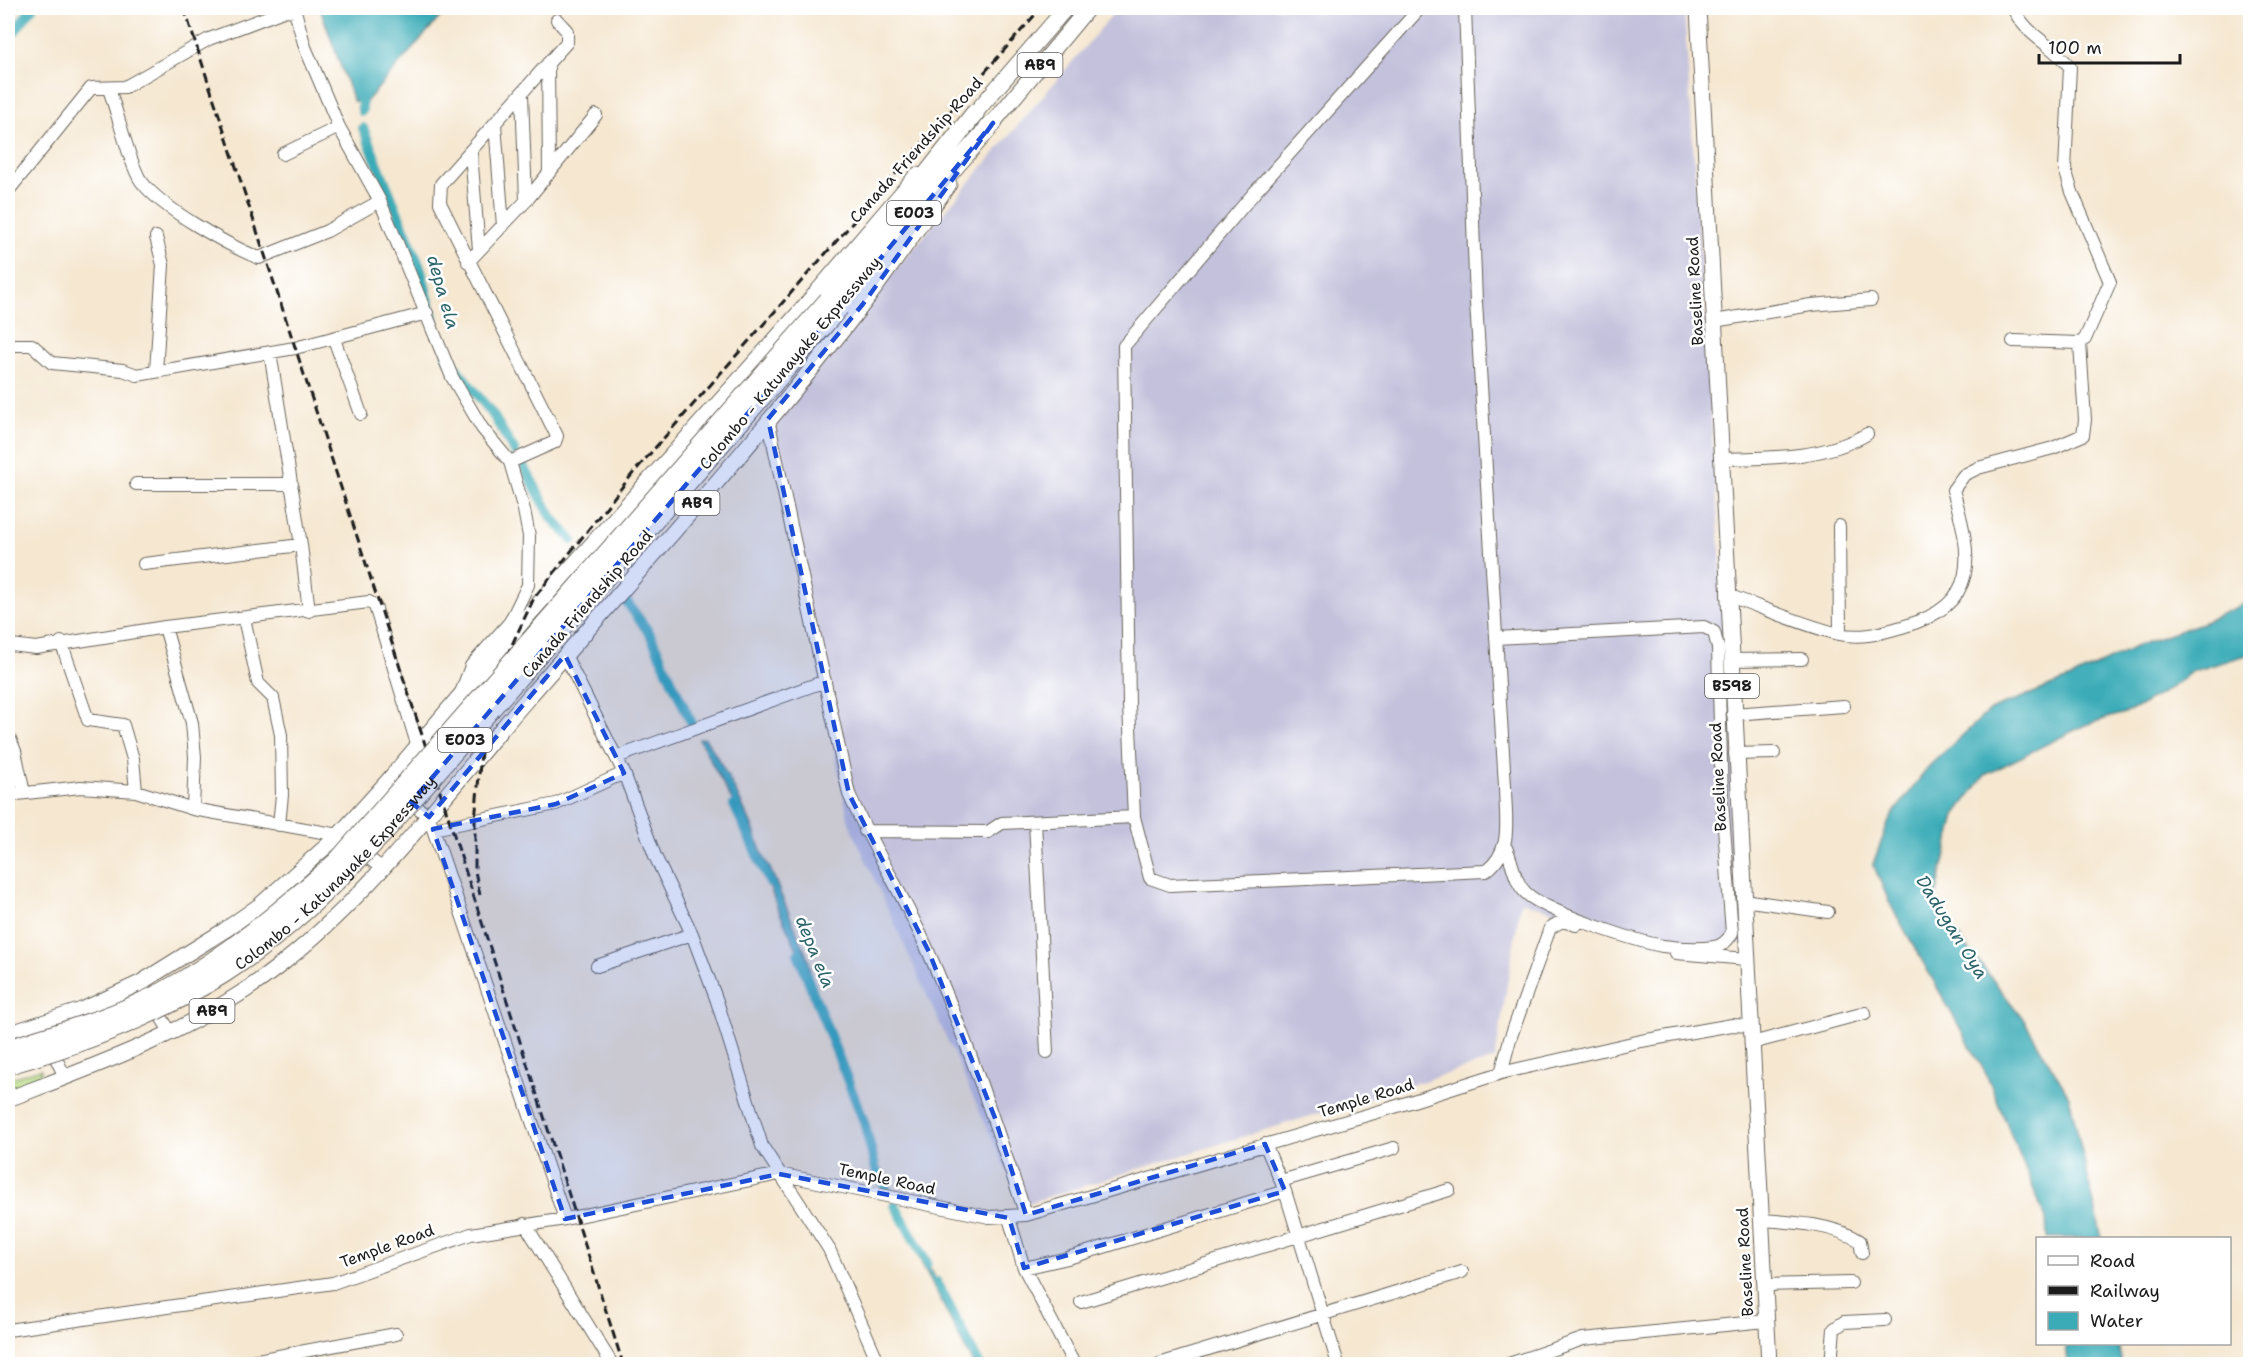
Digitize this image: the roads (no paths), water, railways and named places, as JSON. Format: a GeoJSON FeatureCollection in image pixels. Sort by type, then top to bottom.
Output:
{"type":"FeatureCollection","features":[{"type":"Feature","properties":{"kind":"highway","name":"Colombo - Katunayake Expressway"},"geometry":{"type":"LineString","coordinates":[[8,1065],[171,1004],[226,972],[263,945],[337,882],[391,825],[834,304],[975,113]]}},
{"type":"Feature","properties":{"kind":"highway","name":"Colombo - Katunayake Expressway"},"geometry":{"type":"LineString","coordinates":[[8,1049],[89,1022],[159,993],[185,979],[258,931],[338,861],[993,123]]}},
{"type":"Feature","properties":{"kind":"main road","name":"Canada Friendship Road"},"geometry":{"type":"LineString","coordinates":[[8,1034],[82,1010],[140,983],[259,906],[339,836],[462,692],[798,314],[896,197],[975,113],[1066,8]]}},
{"type":"Feature","properties":{"kind":"main road","name":"Canada Friendship Road"},"geometry":{"type":"LineString","coordinates":[[8,1099],[171,1033],[209,1014],[282,964],[350,904],[431,823],[481,752],[612,605],[863,304],[993,123],[1088,8]]}},
{"type":"Feature","properties":{"kind":"main road","name":"Baseline Road"},"geometry":{"type":"LineString","coordinates":[[1698,8],[1735,754],[1769,1365]]}},
{"type":"Feature","properties":{"kind":"street"},"geometry":{"type":"LineString","coordinates":[[1420,8],[1255,192],[1124,346],[1128,693],[1134,817],[1150,878],[1170,885],[1486,871],[1499,861],[1506,848]]}},
{"type":"Feature","properties":{"kind":"street"},"geometry":{"type":"LineString","coordinates":[[1466,8],[1476,303],[1496,638],[1505,786],[1506,848],[1513,861],[1518,883],[1524,892],[1538,902],[1560,912],[1665,946],[1715,947],[1728,940],[1732,933],[1722,801],[1718,648],[1714,632],[1704,627],[1496,638]]}},
{"type":"Feature","properties":{"kind":"street"},"geometry":{"type":"LineString","coordinates":[[2013,8],[2025,29],[2057,50],[2070,67],[2065,169],[2072,192],[2110,282],[2085,339],[2079,343],[2013,341]]}},
{"type":"Feature","properties":{"kind":"street"},"geometry":{"type":"LineString","coordinates":[[8,191],[91,88],[125,87],[209,39],[286,10],[295,11],[305,47],[339,127],[380,201],[452,377],[482,428],[510,462],[524,510],[529,536],[528,585],[510,622],[471,666],[462,686],[462,692]]}},
{"type":"Feature","properties":{"kind":"street"},"geometry":{"type":"LineString","coordinates":[[510,462],[555,442],[557,436],[440,203],[441,184],[471,153],[567,42],[567,31],[557,21]]}},
{"type":"Feature","properties":{"kind":"street"},"geometry":{"type":"LineString","coordinates":[[548,63],[549,171]]}},
{"type":"Feature","properties":{"kind":"street"},"geometry":{"type":"LineString","coordinates":[[110,89],[140,180],[163,201],[237,249],[259,258],[327,231],[380,201]]}},
{"type":"Feature","properties":{"kind":"street"},"geometry":{"type":"LineString","coordinates":[[522,94],[526,201]]}},
{"type":"Feature","properties":{"kind":"street"},"geometry":{"type":"LineString","coordinates":[[468,262],[526,201],[596,115]]}},
{"type":"Feature","properties":{"kind":"street"},"geometry":{"type":"LineString","coordinates":[[495,124],[503,226]]}},
{"type":"Feature","properties":{"kind":"street"},"geometry":{"type":"LineString","coordinates":[[283,154],[339,127]]}},
{"type":"Feature","properties":{"kind":"street"},"geometry":{"type":"LineString","coordinates":[[471,153],[479,250]]}},
{"type":"Feature","properties":{"kind":"street"},"geometry":{"type":"LineString","coordinates":[[156,237],[163,265],[156,371]]}},
{"type":"Feature","properties":{"kind":"street"},"geometry":{"type":"LineString","coordinates":[[1714,321],[1811,305],[1871,300]]}},
{"type":"Feature","properties":{"kind":"street"},"geometry":{"type":"LineString","coordinates":[[8,345],[32,345],[52,363],[123,370],[137,375],[334,339],[427,313]]}},
{"type":"Feature","properties":{"kind":"street"},"geometry":{"type":"LineString","coordinates":[[334,339],[361,414]]}},
{"type":"Feature","properties":{"kind":"street"},"geometry":{"type":"LineString","coordinates":[[1727,595],[1840,634],[1867,637],[1918,622],[1941,611],[1960,591],[1967,564],[1964,530],[1953,490],[1964,475],[1978,468],[2053,448],[2083,435],[2085,420],[2079,343]]}},
{"type":"Feature","properties":{"kind":"street"},"geometry":{"type":"LineString","coordinates":[[270,352],[292,484],[309,611]]}},
{"type":"Feature","properties":{"kind":"street"},"geometry":{"type":"LineString","coordinates":[[768,419],[849,794],[929,952],[995,1118],[1026,1215]]}},
{"type":"Feature","properties":{"kind":"street"},"geometry":{"type":"LineString","coordinates":[[1721,459],[1775,458],[1845,447],[1867,434]]}},
{"type":"Feature","properties":{"kind":"street"},"geometry":{"type":"LineString","coordinates":[[136,484],[292,484]]}},
{"type":"Feature","properties":{"kind":"street"},"geometry":{"type":"LineString","coordinates":[[1839,526],[1840,634]]}},
{"type":"Feature","properties":{"kind":"street"},"geometry":{"type":"LineString","coordinates":[[144,564],[301,545]]}},
{"type":"Feature","properties":{"kind":"street"},"geometry":{"type":"LineString","coordinates":[[8,641],[11,645],[36,648],[61,642],[165,627],[369,602],[375,606],[417,744]]}},
{"type":"Feature","properties":{"kind":"street"},"geometry":{"type":"LineString","coordinates":[[244,618],[258,683],[273,698],[281,735],[282,795],[279,825]]}},
{"type":"Feature","properties":{"kind":"street"},"geometry":{"type":"LineString","coordinates":[[165,627],[192,723],[195,757],[193,809]]}},
{"type":"Feature","properties":{"kind":"street"},"geometry":{"type":"LineString","coordinates":[[61,642],[88,720],[123,725],[134,759],[136,791]]}},
{"type":"Feature","properties":{"kind":"street"},"geometry":{"type":"LineString","coordinates":[[565,656],[617,757],[655,856],[692,934],[738,1065],[756,1131],[766,1154],[829,1250],[879,1365]]}},
{"type":"Feature","properties":{"kind":"street"},"geometry":{"type":"LineString","coordinates":[[1731,660],[1802,659]]}},
{"type":"Feature","properties":{"kind":"street"},"geometry":{"type":"LineString","coordinates":[[617,757],[825,681]]}},
{"type":"Feature","properties":{"kind":"street"},"geometry":{"type":"LineString","coordinates":[[1733,714],[1844,706]]}},
{"type":"Feature","properties":{"kind":"street"},"geometry":{"type":"LineString","coordinates":[[8,734],[15,751],[24,793]]}},
{"type":"Feature","properties":{"kind":"street"},"geometry":{"type":"LineString","coordinates":[[1735,754],[1774,753]]}},
{"type":"Feature","properties":{"kind":"street"},"geometry":{"type":"LineString","coordinates":[[431,823],[556,804],[624,773]]}},
{"type":"Feature","properties":{"kind":"street"},"geometry":{"type":"LineString","coordinates":[[387,782],[431,823],[565,1219]]}},
{"type":"Feature","properties":{"kind":"street"},"geometry":{"type":"LineString","coordinates":[[8,795],[81,787],[136,791],[193,809],[339,836],[383,869]]}},
{"type":"Feature","properties":{"kind":"street"},"geometry":{"type":"LineString","coordinates":[[866,831],[988,831],[1002,823],[1134,817]]}},
{"type":"Feature","properties":{"kind":"street"},"geometry":{"type":"LineString","coordinates":[[1035,822],[1047,1052]]}},
{"type":"Feature","properties":{"kind":"street"},"geometry":{"type":"LineString","coordinates":[[1743,900],[1828,912]]}},
{"type":"Feature","properties":{"kind":"street"},"geometry":{"type":"LineString","coordinates":[[1501,1073],[1510,1039],[1550,928],[1555,923],[1570,923],[1661,952],[1747,959]]}},
{"type":"Feature","properties":{"kind":"street"},"geometry":{"type":"LineString","coordinates":[[597,966],[692,934]]}},
{"type":"Feature","properties":{"kind":"street"},"geometry":{"type":"LineString","coordinates":[[140,983],[171,1033]]}},
{"type":"Feature","properties":{"kind":"street"},"geometry":{"type":"LineString","coordinates":[[1752,1043],[1865,1014]]}},
{"type":"Feature","properties":{"kind":"street"},"geometry":{"type":"LineString","coordinates":[[41,1025],[65,1077]]}},
{"type":"Feature","properties":{"kind":"street","name":"Temple Road"},"geometry":{"type":"LineString","coordinates":[[8,1330],[333,1283],[440,1243],[779,1174],[989,1217],[1008,1218],[1026,1215],[1501,1073],[1641,1041],[1732,1025],[1751,1026]]}},
{"type":"Feature","properties":{"kind":"street"},"geometry":{"type":"LineString","coordinates":[[1265,1144],[1283,1186],[1338,1365]]}},
{"type":"Feature","properties":{"kind":"street"},"geometry":{"type":"LineString","coordinates":[[1024,1268],[1068,1258],[1394,1148]]}},
{"type":"Feature","properties":{"kind":"street"},"geometry":{"type":"LineString","coordinates":[[1082,1302],[1449,1190]]}},
{"type":"Feature","properties":{"kind":"street"},"geometry":{"type":"LineString","coordinates":[[1008,1218],[1024,1268],[1074,1365]]}},
{"type":"Feature","properties":{"kind":"street"},"geometry":{"type":"LineString","coordinates":[[1761,1220],[1809,1225],[1848,1235],[1860,1241],[1862,1253]]}},
{"type":"Feature","properties":{"kind":"street"},"geometry":{"type":"LineString","coordinates":[[525,1224],[612,1365]]}},
{"type":"Feature","properties":{"kind":"street"},"geometry":{"type":"LineString","coordinates":[[1159,1365],[1462,1272]]}},
{"type":"Feature","properties":{"kind":"street"},"geometry":{"type":"LineString","coordinates":[[1764,1285],[1851,1283]]}},
{"type":"Feature","properties":{"kind":"street"},"geometry":{"type":"LineString","coordinates":[[1831,1365],[1834,1329],[1844,1322],[1885,1320]]}},
{"type":"Feature","properties":{"kind":"street"},"geometry":{"type":"LineString","coordinates":[[1509,1364],[1583,1339],[1766,1321]]}},
{"type":"Feature","properties":{"kind":"street"},"geometry":{"type":"LineString","coordinates":[[235,1365],[396,1334]]}},
{"type":"Feature","properties":{"kind":"water"},"geometry":{"type":"Polygon","coordinates":[[[320,8],[448,8],[362,104],[353,101],[320,8]]]}},
{"type":"Feature","properties":{"kind":"water"},"geometry":{"type":"Polygon","coordinates":[[[2250,601],[2250,654],[2191,672],[2174,686],[2131,711],[2085,725],[1985,775],[1955,815],[1934,905],[2022,1017],[2069,1096],[2102,1237],[2047,1237],[2046,1219],[1986,1074],[1890,904],[1873,864],[1890,818],[1930,765],[1990,710],[2071,678],[2139,645],[2202,623],[2250,601]]]}},
{"type":"Feature","properties":{"kind":"water"},"geometry":{"type":"Polygon","coordinates":[[[705,738],[731,782],[753,828],[809,961],[811,979],[777,907],[753,840],[699,739],[705,738]]]}},
{"type":"Feature","properties":{"kind":"water"},"geometry":{"type":"Polygon","coordinates":[[[922,1253],[955,1321],[981,1359],[982,1364],[973,1364],[917,1254],[922,1253]]]}},
{"type":"Feature","properties":{"kind":"water"},"geometry":{"type":"Polygon","coordinates":[[[2066,1345],[2118,1345],[2122,1364],[2068,1364],[2066,1345]]]}},
{"type":"Feature","properties":{"kind":"waterway"},"geometry":{"type":"LineString","coordinates":[[8,40],[32,8]]}},
{"type":"Feature","properties":{"kind":"waterway","name":"depa ela"},"geometry":{"type":"LineString","coordinates":[[361,91],[362,111]]}},
{"type":"Feature","properties":{"kind":"waterway","name":"depa ela"},"geometry":{"type":"LineString","coordinates":[[363,128],[421,270],[434,321]]}},
{"type":"Feature","properties":{"kind":"waterway","name":"depa ela"},"geometry":{"type":"LineString","coordinates":[[446,355],[493,415],[515,452]]}},
{"type":"Feature","properties":{"kind":"waterway","name":"depa ela"},"geometry":{"type":"LineString","coordinates":[[523,465],[552,518],[572,540]]}},
{"type":"Feature","properties":{"kind":"waterway","name":"depa ela"},"geometry":{"type":"LineString","coordinates":[[626,601],[650,634],[691,722]]}},
{"type":"Feature","properties":{"kind":"waterway","name":"depa ela"},"geometry":{"type":"LineString","coordinates":[[734,805],[770,883]]}},
{"type":"Feature","properties":{"kind":"waterway","name":"depa ela"},"geometry":{"type":"LineString","coordinates":[[798,954],[864,1122],[876,1170],[886,1188]]}},
{"type":"Feature","properties":{"kind":"waterway","name":"depa ela"},"geometry":{"type":"LineString","coordinates":[[895,1205],[927,1263]]}},
{"type":"Feature","properties":{"kind":"waterway","name":"depa ela"},"geometry":{"type":"LineString","coordinates":[[937,1282],[979,1364]]}},
{"type":"Feature","properties":{"kind":"railway"},"geometry":{"type":"LineString","coordinates":[[184,8],[423,738],[623,1364]]}},
{"type":"Feature","properties":{"kind":"railway"},"geometry":{"type":"LineString","coordinates":[[480,895],[475,871],[475,821],[481,752],[501,668],[534,598],[634,472],[1041,8]]}},
{"type":"Feature","properties":{"kind":"water label","name":"Dadugan Oya"},"geometry":{"type":"Point","coordinates":[1952,927]}}]}
